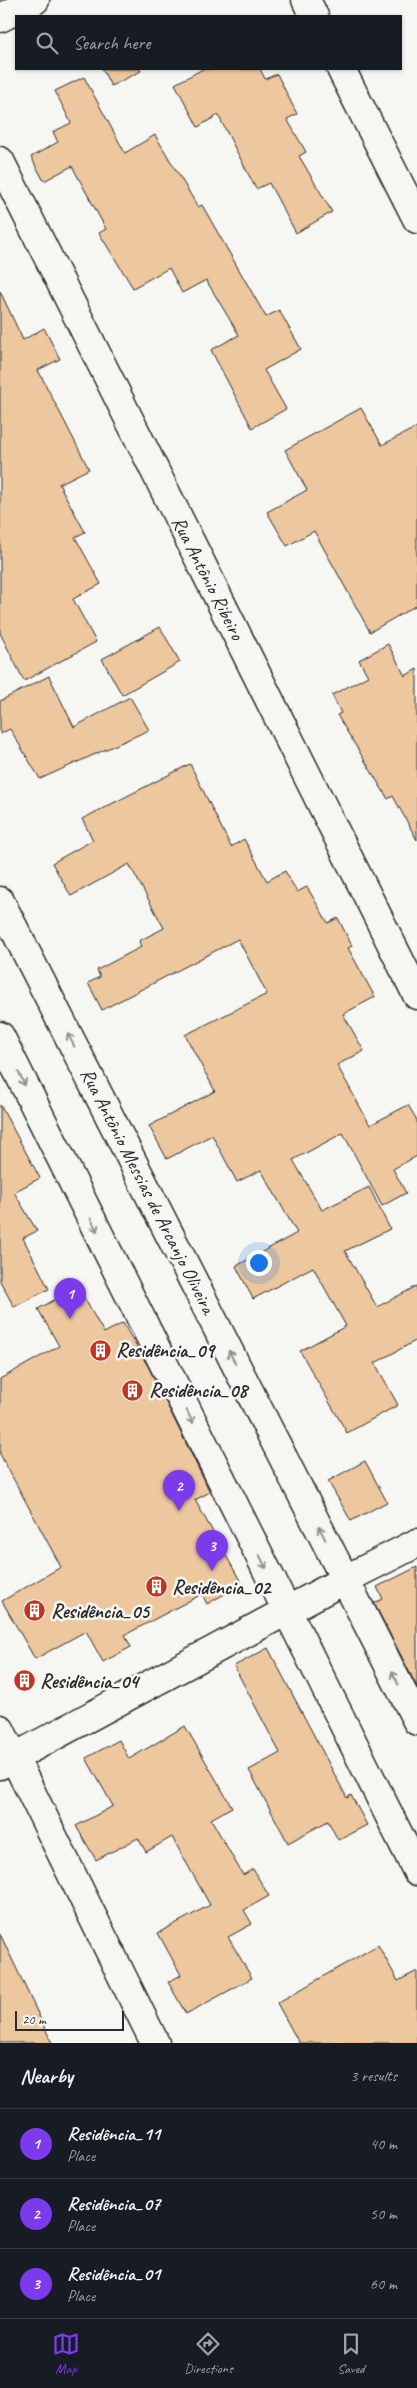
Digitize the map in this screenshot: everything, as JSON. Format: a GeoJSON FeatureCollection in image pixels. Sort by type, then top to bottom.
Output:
{"type":"FeatureCollection","features":[{"type":"Feature","properties":{"kind":"street"},"geometry":{"type":"LineString","coordinates":[[0,18],[35,0]]}},
{"type":"Feature","properties":{"kind":"street"},"geometry":{"type":"LineString","coordinates":[[306,0],[314,15]]}},
{"type":"Feature","properties":{"kind":"street"},"geometry":{"type":"LineString","coordinates":[[342,70],[417,218]]}},
{"type":"Feature","properties":{"kind":"street","name":"Rua Antônio Ribeiro"},"geometry":{"type":"LineString","coordinates":[[0,160],[417,995]]}},
{"type":"Feature","properties":{"kind":"street","name":"Rua Antônio Messias de Arcanjo Oliveira"},"geometry":{"type":"LineString","coordinates":[[0,901],[417,1721]]}},
{"type":"Feature","properties":{"kind":"street"},"geometry":{"type":"LineString","coordinates":[[0,1036],[417,1871]]}},
{"type":"Feature","properties":{"kind":"street"},"geometry":{"type":"LineString","coordinates":[[7,1761],[346,1579],[417,1543]]}},
{"type":"Feature","properties":{"kind":"street"},"geometry":{"type":"LineString","coordinates":[[0,1729],[7,1761],[155,2043]]}},
{"type":"Feature","properties":{"kind":"building"},"geometry":{"type":"Polygon","coordinates":[[[103,70],[140,70],[141,71],[111,86],[103,70]]]}},
{"type":"Feature","properties":{"kind":"building"},"geometry":{"type":"Polygon","coordinates":[[[201,70],[260,70],[265,79],[277,74],[297,114],[287,119],[306,152],[299,156],[332,212],[296,233],[269,183],[256,189],[218,115],[198,127],[175,84],[201,70]]]}},
{"type":"Feature","properties":{"kind":"building"},"geometry":{"type":"Polygon","coordinates":[[[84,77],[125,153],[155,135],[198,207],[202,205],[266,317],[279,310],[301,349],[264,370],[286,409],[252,428],[211,350],[239,335],[206,280],[182,293],[169,268],[133,288],[99,233],[106,229],[72,166],[44,181],[31,157],[58,142],[53,132],[71,123],[55,91],[84,77]]]}},
{"type":"Feature","properties":{"kind":"building"},"geometry":{"type":"Polygon","coordinates":[[[0,291],[23,340],[44,328],[60,359],[38,370],[89,469],[59,484],[85,532],[75,537],[101,584],[73,599],[96,642],[24,681],[0,633],[0,291]]]}},
{"type":"Feature","properties":{"kind":"building"},"geometry":{"type":"Polygon","coordinates":[[[361,408],[382,445],[417,427],[417,605],[370,632],[314,531],[287,546],[267,512],[307,490],[285,450],[361,408]]]}},
{"type":"Feature","properties":{"kind":"building"},"geometry":{"type":"Polygon","coordinates":[[[160,627],[180,662],[122,695],[102,659],[160,627]]]}},
{"type":"Feature","properties":{"kind":"building"},"geometry":{"type":"Polygon","coordinates":[[[388,644],[405,676],[417,669],[417,840],[393,796],[388,799],[337,715],[341,713],[332,695],[368,676],[359,660],[388,644]]]}},
{"type":"Feature","properties":{"kind":"building"},"geometry":{"type":"Polygon","coordinates":[[[49,676],[74,727],[130,697],[149,730],[40,779],[10,729],[0,734],[0,701],[49,676]]]}},
{"type":"Feature","properties":{"kind":"building"},"geometry":{"type":"Polygon","coordinates":[[[190,764],[231,847],[244,839],[267,881],[285,871],[297,892],[307,887],[328,923],[338,918],[352,946],[348,948],[375,997],[343,1014],[364,1051],[337,1065],[370,1125],[408,1105],[417,1120],[417,1156],[393,1169],[406,1193],[382,1206],[343,1133],[293,1160],[322,1210],[369,1187],[390,1229],[345,1251],[377,1307],[417,1286],[417,1340],[375,1363],[398,1405],[347,1433],[300,1351],[346,1326],[313,1267],[253,1299],[236,1266],[297,1233],[261,1170],[237,1182],[212,1135],[167,1159],[149,1126],[215,1091],[185,1035],[267,994],[238,939],[102,1010],[88,983],[100,977],[97,970],[141,947],[139,941],[164,928],[129,864],[71,896],[52,863],[93,840],[82,819],[190,764]]]}},
{"type":"Feature","properties":{"kind":"building"},"geometry":{"type":"Polygon","coordinates":[[[0,1105],[40,1178],[14,1192],[37,1231],[23,1238],[49,1289],[14,1307],[0,1281],[0,1105]]]}},
{"type":"Feature","properties":{"kind":"building"},"geometry":{"type":"Polygon","coordinates":[[[78,1287],[104,1333],[123,1323],[149,1368],[210,1492],[195,1500],[242,1584],[207,1604],[202,1594],[125,1635],[131,1647],[103,1662],[86,1631],[35,1659],[2,1601],[61,1567],[0,1454],[0,1379],[59,1346],[38,1309],[78,1287]]]}},
{"type":"Feature","properties":{"kind":"building"},"geometry":{"type":"Polygon","coordinates":[[[365,1461],[387,1502],[351,1521],[328,1481],[365,1461]]]}},
{"type":"Feature","properties":{"kind":"building"},"geometry":{"type":"Polygon","coordinates":[[[417,1567],[417,1687],[374,1603],[383,1599],[377,1587],[417,1567]]]}},
{"type":"Feature","properties":{"kind":"building"},"geometry":{"type":"Polygon","coordinates":[[[268,1648],[347,1798],[351,1795],[367,1825],[338,1840],[328,1821],[288,1843],[249,1770],[280,1753],[234,1666],[268,1648]]]}},
{"type":"Feature","properties":{"kind":"building"},"geometry":{"type":"Polygon","coordinates":[[[185,1726],[232,1807],[211,1819],[243,1875],[253,1869],[269,1896],[244,1910],[252,1924],[228,1937],[252,1978],[186,2014],[168,1982],[181,1975],[158,1933],[210,1905],[172,1837],[146,1852],[138,1838],[96,1860],[76,1826],[113,1806],[86,1758],[119,1740],[129,1759],[185,1726]]]}},
{"type":"Feature","properties":{"kind":"building"},"geometry":{"type":"Polygon","coordinates":[[[0,1934],[52,2043],[0,2043],[0,1934]]]}},
{"type":"Feature","properties":{"kind":"building"},"geometry":{"type":"Polygon","coordinates":[[[378,1945],[398,1981],[417,1971],[417,2043],[299,2043],[277,2003],[378,1945]]]}},
{"type":"Feature","properties":{"kind":"place","name":"Residência_11"},"geometry":{"type":"Point","coordinates":[70,1319]}},
{"type":"Feature","properties":{"kind":"place","name":"Residência_09"},"geometry":{"type":"Point","coordinates":[100,1350]}},
{"type":"Feature","properties":{"kind":"place","name":"Residência_08"},"geometry":{"type":"Point","coordinates":[133,1390]}},
{"type":"Feature","properties":{"kind":"place","name":"Residência_07"},"geometry":{"type":"Point","coordinates":[179,1511]}},
{"type":"Feature","properties":{"kind":"place","name":"Residência_01"},"geometry":{"type":"Point","coordinates":[212,1571]}},
{"type":"Feature","properties":{"kind":"place","name":"Residência_02"},"geometry":{"type":"Point","coordinates":[156,1587]}},
{"type":"Feature","properties":{"kind":"place","name":"Residência_05"},"geometry":{"type":"Point","coordinates":[35,1611]}},
{"type":"Feature","properties":{"kind":"place","name":"Residência_04"},"geometry":{"type":"Point","coordinates":[24,1681]}}]}
